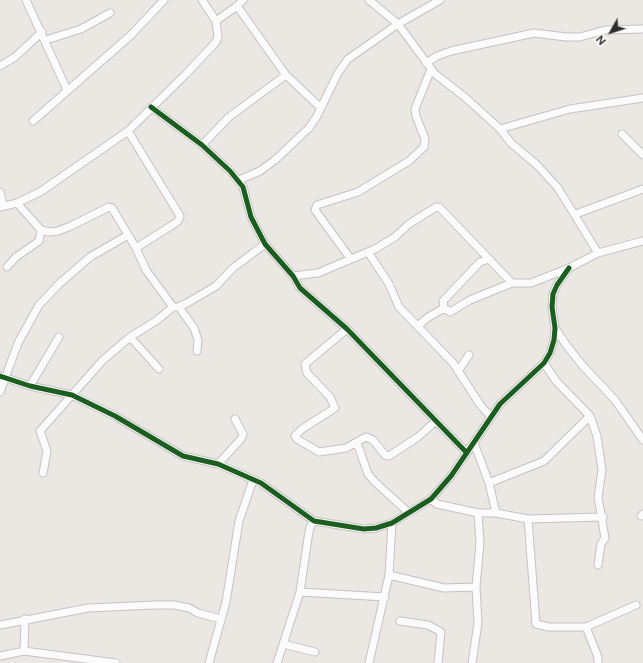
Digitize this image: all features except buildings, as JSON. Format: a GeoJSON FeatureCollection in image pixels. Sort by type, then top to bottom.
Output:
{"type":"FeatureCollection","features":[{"type":"Feature","properties":{"kind":"street"},"geometry":{"type":"LineString","coordinates":[[26,0],[46,40],[67,90]]}},
{"type":"Feature","properties":{"kind":"street"},"geometry":{"type":"LineString","coordinates":[[33,121],[131,35],[164,0]]}},
{"type":"Feature","properties":{"kind":"street"},"geometry":{"type":"LineString","coordinates":[[0,192],[2,206],[17,203],[40,192],[128,131],[216,42],[218,37],[216,20],[202,0]]}},
{"type":"Feature","properties":{"kind":"street"},"geometry":{"type":"LineString","coordinates":[[216,20],[237,6],[243,0]]}},
{"type":"Feature","properties":{"kind":"street"},"geometry":{"type":"LineString","coordinates":[[369,0],[398,24],[428,66],[500,128],[511,143],[537,165],[558,188],[576,214],[598,253]]}},
{"type":"Feature","properties":{"kind":"street"},"geometry":{"type":"LineString","coordinates":[[238,180],[260,171],[289,148],[309,128],[321,108],[338,73],[348,59],[398,24],[440,0]]}},
{"type":"Feature","properties":{"kind":"street"},"geometry":{"type":"LineString","coordinates":[[237,6],[286,75],[321,108]]}},
{"type":"Feature","properties":{"kind":"street"},"geometry":{"type":"LineString","coordinates":[[46,40],[81,29],[110,13]]}},
{"type":"Feature","properties":{"kind":"street"},"geometry":{"type":"LineString","coordinates":[[350,258],[315,210],[317,205],[358,192],[409,161],[424,147],[425,139],[416,116],[416,109],[428,66],[437,56],[451,51],[534,33],[566,37],[580,37],[605,30],[643,29]]}},
{"type":"Feature","properties":{"kind":"street"},"geometry":{"type":"LineString","coordinates":[[0,66],[15,57],[42,32]]}},
{"type":"Feature","properties":{"kind":"street"},"geometry":{"type":"LineString","coordinates":[[202,145],[229,117],[286,75]]}},
{"type":"Feature","properties":{"kind":"street"},"geometry":{"type":"LineString","coordinates":[[500,128],[570,109],[643,98]]}},
{"type":"Feature","properties":{"kind":"street"},"geometry":{"type":"LineString","coordinates":[[151,107],[202,145],[238,180],[242,187],[251,217],[265,244],[292,276],[300,288],[311,299],[348,329],[466,452]]}},
{"type":"Feature","properties":{"kind":"street"},"geometry":{"type":"LineString","coordinates":[[128,131],[180,216],[178,221],[174,224],[136,248]]}},
{"type":"Feature","properties":{"kind":"street"},"geometry":{"type":"LineString","coordinates":[[622,134],[643,155]]}},
{"type":"Feature","properties":{"kind":"street"},"geometry":{"type":"LineString","coordinates":[[576,214],[643,189]]}},
{"type":"Feature","properties":{"kind":"street"},"geometry":{"type":"LineString","coordinates":[[17,203],[41,230],[58,231],[109,207],[112,208],[136,248],[146,270],[194,328],[198,340],[197,351]]}},
{"type":"Feature","properties":{"kind":"street"},"geometry":{"type":"LineString","coordinates":[[292,276],[318,273],[350,258],[368,252],[395,237],[409,224],[436,207],[440,208],[512,283]]}},
{"type":"Feature","properties":{"kind":"street"},"geometry":{"type":"LineString","coordinates":[[8,268],[16,257],[38,241],[41,230]]}},
{"type":"Feature","properties":{"kind":"street"},"geometry":{"type":"LineString","coordinates":[[0,392],[3,377],[18,343],[39,305],[59,284],[90,258],[128,235]]}},
{"type":"Feature","properties":{"kind":"street"},"geometry":{"type":"LineString","coordinates":[[489,259],[480,262],[443,301],[444,308],[450,312],[470,300],[512,283],[531,283],[569,268],[598,253],[643,241]]}},
{"type":"Feature","properties":{"kind":"street"},"geometry":{"type":"LineString","coordinates":[[43,474],[47,452],[40,431],[116,348],[176,307],[216,286],[242,260],[265,244]]}},
{"type":"Feature","properties":{"kind":"street"},"geometry":{"type":"LineString","coordinates":[[368,252],[389,284],[399,307],[458,370],[481,406],[490,416]]}},
{"type":"Feature","properties":{"kind":"street"},"geometry":{"type":"LineString","coordinates":[[3,377],[30,386],[72,395],[115,416],[183,456],[218,464],[253,480],[292,504],[314,521],[364,528],[376,528],[392,523],[431,499],[443,487],[466,452],[474,443],[490,416],[513,391],[544,363],[550,353],[555,328],[552,307],[553,294],[557,285],[569,268]]}},
{"type":"Feature","properties":{"kind":"street"},"geometry":{"type":"LineString","coordinates":[[418,326],[427,318],[444,308]]}},
{"type":"Feature","properties":{"kind":"street"},"geometry":{"type":"LineString","coordinates":[[555,328],[583,366],[615,400],[643,440]]}},
{"type":"Feature","properties":{"kind":"street"},"geometry":{"type":"LineString","coordinates":[[348,329],[311,359],[305,367],[307,373],[330,397],[335,405],[334,410],[302,429],[295,436],[296,439],[316,451],[346,448],[366,438],[370,438],[386,455],[389,456],[418,437],[436,421]]}},
{"type":"Feature","properties":{"kind":"street"},"geometry":{"type":"LineString","coordinates":[[30,386],[59,337]]}},
{"type":"Feature","properties":{"kind":"street"},"geometry":{"type":"LineString","coordinates":[[130,337],[159,369]]}},
{"type":"Feature","properties":{"kind":"street"},"geometry":{"type":"LineString","coordinates":[[458,370],[469,355]]}},
{"type":"Feature","properties":{"kind":"street"},"geometry":{"type":"LineString","coordinates":[[544,363],[556,381],[590,416],[598,436],[602,470],[598,497],[603,517],[605,538],[600,544],[598,565]]}},
{"type":"Feature","properties":{"kind":"street"},"geometry":{"type":"LineString","coordinates":[[489,483],[544,461],[590,416]]}},
{"type":"Feature","properties":{"kind":"street"},"geometry":{"type":"LineString","coordinates":[[218,464],[241,439],[243,434],[235,419]]}},
{"type":"Feature","properties":{"kind":"street"},"geometry":{"type":"LineString","coordinates":[[357,443],[368,474],[408,512]]}},
{"type":"Feature","properties":{"kind":"street"},"geometry":{"type":"LineString","coordinates":[[474,443],[489,483],[496,513]]}},
{"type":"Feature","properties":{"kind":"street"},"geometry":{"type":"LineString","coordinates":[[209,663],[221,619],[240,521],[253,480]]}},
{"type":"Feature","properties":{"kind":"street"},"geometry":{"type":"LineString","coordinates":[[431,499],[437,504],[478,513],[496,513],[528,519],[603,517]]}},
{"type":"Feature","properties":{"kind":"street"},"geometry":{"type":"LineString","coordinates":[[472,663],[478,623],[476,587],[480,543],[478,513]]}},
{"type":"Feature","properties":{"kind":"street"},"geometry":{"type":"LineString","coordinates":[[528,519],[536,624],[541,626],[586,627],[636,606]]}},
{"type":"Feature","properties":{"kind":"street"},"geometry":{"type":"LineString","coordinates":[[278,663],[300,592],[310,527],[314,521]]}},
{"type":"Feature","properties":{"kind":"street"},"geometry":{"type":"LineString","coordinates":[[369,663],[369,649],[385,597],[389,575],[392,523]]}},
{"type":"Feature","properties":{"kind":"street"},"geometry":{"type":"LineString","coordinates":[[389,575],[444,588],[476,587]]}},
{"type":"Feature","properties":{"kind":"street"},"geometry":{"type":"LineString","coordinates":[[300,592],[385,597]]}},
{"type":"Feature","properties":{"kind":"street"},"geometry":{"type":"LineString","coordinates":[[0,625],[24,619],[88,608],[164,605],[189,608],[198,613],[221,619]]}},
{"type":"Feature","properties":{"kind":"street"},"geometry":{"type":"LineString","coordinates":[[24,619],[24,651]]}},
{"type":"Feature","properties":{"kind":"street"},"geometry":{"type":"LineString","coordinates":[[400,621],[428,625],[441,632],[438,663]]}},
{"type":"Feature","properties":{"kind":"street"},"geometry":{"type":"LineString","coordinates":[[586,627],[598,657],[598,663]]}},
{"type":"Feature","properties":{"kind":"street"},"geometry":{"type":"LineString","coordinates":[[284,644],[315,652]]}},
{"type":"Feature","properties":{"kind":"street"},"geometry":{"type":"LineString","coordinates":[[0,656],[24,651],[84,661],[116,663]]}},
{"type":"Feature","properties":{"kind":"cycle path"},"geometry":{"type":"LineString","coordinates":[[151,107],[202,145],[230,171],[243,187],[251,217],[265,244],[293,276],[300,288],[347,329],[466,452]]}},
{"type":"Feature","properties":{"kind":"cycle path"},"geometry":{"type":"LineString","coordinates":[[0,376],[30,386],[72,395],[115,416],[183,456],[218,464],[261,483],[314,521],[364,529],[376,528],[392,523],[431,499],[451,476],[500,404],[544,363],[550,353],[554,340],[555,328],[552,307],[553,294],[557,285],[569,268]]}}]}
